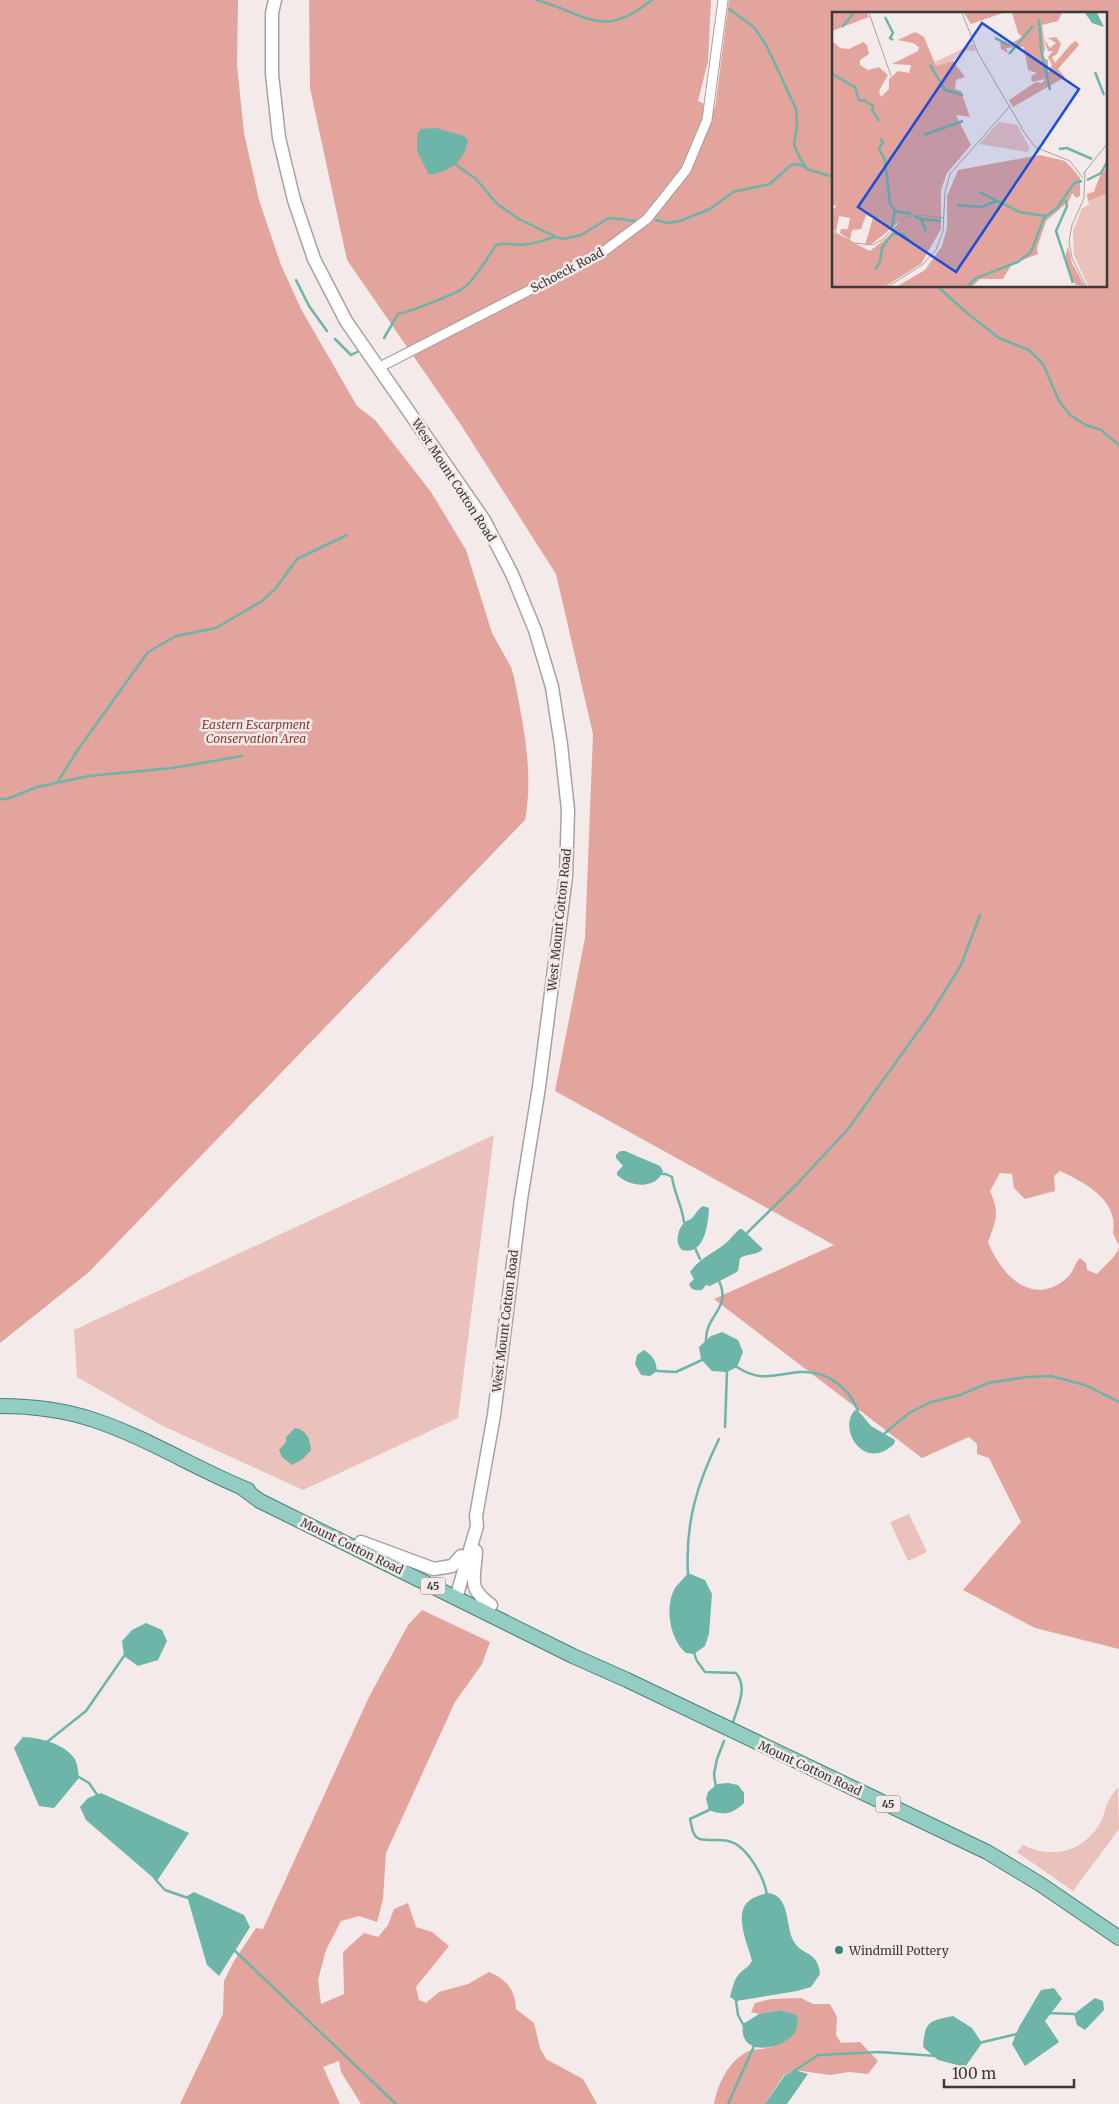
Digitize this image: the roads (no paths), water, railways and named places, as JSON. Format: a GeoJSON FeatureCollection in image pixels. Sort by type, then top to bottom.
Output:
{"type":"FeatureCollection","features":[{"type":"Feature","properties":{"kind":"main road","name":"West Mount Cotton Road"},"geometry":{"type":"LineString","coordinates":[[275,0],[272,12],[272,74],[279,138],[294,200],[314,259],[346,321],[484,520],[512,574],[535,630],[552,687],[568,810],[566,876],[541,1078],[521,1199],[494,1415],[477,1521]]}},
{"type":"Feature","properties":{"kind":"main road","name":"Mount Cotton Road"},"geometry":{"type":"LineString","coordinates":[[0,1406],[40,1408],[94,1420],[159,1447],[361,1542],[573,1656],[987,1852],[1040,1884],[1119,1938]]}},
{"type":"Feature","properties":{"kind":"main road","name":"Mount Cotton Road"},"geometry":{"type":"LineString","coordinates":[[241,1487],[260,1501],[454,1592],[492,1605],[580,1652],[627,1680]]}},
{"type":"Feature","properties":{"kind":"main road"},"geometry":{"type":"LineString","coordinates":[[454,1592],[461,1556],[470,1527],[477,1521]]}},
{"type":"Feature","properties":{"kind":"main road"},"geometry":{"type":"LineString","coordinates":[[454,1592],[477,1521]]}},
{"type":"Feature","properties":{"kind":"main road"},"geometry":{"type":"LineString","coordinates":[[477,1521],[474,1588],[480,1597],[492,1605]]}},
{"type":"Feature","properties":{"kind":"main road"},"geometry":{"type":"LineString","coordinates":[[361,1542],[434,1569],[452,1566],[461,1556]]}},
{"type":"Feature","properties":{"kind":"street","name":"Schoeck Road"},"geometry":{"type":"LineString","coordinates":[[378,368],[600,254],[647,219],[686,170],[707,120],[723,0]]}},
{"type":"Feature","properties":{"kind":"waterway"},"geometry":{"type":"LineString","coordinates":[[537,0],[595,21],[607,22],[620,19],[635,12],[652,0]]}},
{"type":"Feature","properties":{"kind":"waterway"},"geometry":{"type":"LineString","coordinates":[[729,9],[754,27],[766,45],[777,68],[796,109],[797,124],[794,145],[800,158],[807,169],[832,177]]}},
{"type":"Feature","properties":{"kind":"waterway"},"geometry":{"type":"LineString","coordinates":[[455,164],[476,179],[497,204],[519,219],[556,237],[563,239],[581,235],[609,218],[635,221]]}},
{"type":"Feature","properties":{"kind":"waterway"},"geometry":{"type":"LineString","coordinates":[[656,220],[668,223],[680,221],[710,209],[733,192],[770,184],[791,165],[799,164],[806,168]]}},
{"type":"Feature","properties":{"kind":"waterway"},"geometry":{"type":"LineString","coordinates":[[384,338],[398,314],[434,302],[466,286],[496,245],[524,245],[556,237]]}},
{"type":"Feature","properties":{"kind":"waterway"},"geometry":{"type":"LineString","coordinates":[[296,280],[309,306],[327,331]]}},
{"type":"Feature","properties":{"kind":"waterway"},"geometry":{"type":"LineString","coordinates":[[939,288],[999,338],[1029,350],[1043,364],[1059,401],[1070,415],[1086,425],[1101,430],[1119,445]]}},
{"type":"Feature","properties":{"kind":"waterway"},"geometry":{"type":"LineString","coordinates":[[335,339],[351,355],[357,352]]}},
{"type":"Feature","properties":{"kind":"waterway"},"geometry":{"type":"LineString","coordinates":[[57,783],[77,751],[148,652],[176,636],[216,628],[262,601],[276,588],[297,559],[347,535]]}},
{"type":"Feature","properties":{"kind":"waterway"},"geometry":{"type":"LineString","coordinates":[[0,799],[7,799],[37,787],[89,776],[172,768],[242,756]]}},
{"type":"Feature","properties":{"kind":"waterway"},"geometry":{"type":"LineString","coordinates":[[747,1233],[797,1184],[848,1129],[932,1012],[961,965],[980,915]]}},
{"type":"Feature","properties":{"kind":"waterway"},"geometry":{"type":"LineString","coordinates":[[662,1174],[672,1177],[684,1222]]}},
{"type":"Feature","properties":{"kind":"waterway"},"geometry":{"type":"LineString","coordinates":[[695,1248],[700,1259]]}},
{"type":"Feature","properties":{"kind":"waterway"},"geometry":{"type":"LineString","coordinates":[[706,1341],[709,1325],[722,1299],[719,1281]]}},
{"type":"Feature","properties":{"kind":"waterway"},"geometry":{"type":"LineString","coordinates":[[657,1371],[676,1372],[702,1360]]}},
{"type":"Feature","properties":{"kind":"waterway"},"geometry":{"type":"LineString","coordinates":[[737,1367],[753,1375],[761,1376],[801,1372],[820,1374],[843,1388],[854,1402],[858,1411]]}},
{"type":"Feature","properties":{"kind":"waterway"},"geometry":{"type":"LineString","coordinates":[[725,1371],[727,1372],[725,1427]]}},
{"type":"Feature","properties":{"kind":"waterway"},"geometry":{"type":"LineString","coordinates":[[885,1433],[909,1413],[931,1402],[960,1395],[988,1383],[1027,1377],[1051,1376],[1085,1385],[1119,1402]]}},
{"type":"Feature","properties":{"kind":"waterway"},"geometry":{"type":"LineString","coordinates":[[688,1574],[688,1538],[694,1504],[704,1472],[719,1439]]}},
{"type":"Feature","properties":{"kind":"waterway"},"geometry":{"type":"LineString","coordinates":[[694,1652],[696,1659]]}},
{"type":"Feature","properties":{"kind":"waterway"},"geometry":{"type":"LineString","coordinates":[[49,1744],[47,1742],[86,1711],[124,1656]]}},
{"type":"Feature","properties":{"kind":"waterway"},"geometry":{"type":"LineString","coordinates":[[697,1661],[705,1672],[736,1673],[740,1678],[741,1697],[733,1722]]}},
{"type":"Feature","properties":{"kind":"waterway"},"geometry":{"type":"LineString","coordinates":[[716,1788],[714,1774],[724,1741]]}},
{"type":"Feature","properties":{"kind":"waterway"},"geometry":{"type":"LineString","coordinates":[[77,1776],[89,1783],[98,1796]]}},
{"type":"Feature","properties":{"kind":"waterway"},"geometry":{"type":"LineString","coordinates":[[710,1807],[709,1810],[690,1819],[695,1836],[703,1840],[728,1841],[742,1849],[759,1872],[767,1896]]}},
{"type":"Feature","properties":{"kind":"waterway"},"geometry":{"type":"LineString","coordinates":[[155,1879],[165,1890],[188,1898]]}},
{"type":"Feature","properties":{"kind":"waterway"},"geometry":{"type":"LineString","coordinates":[[233,1949],[396,2104]]}},
{"type":"Feature","properties":{"kind":"waterway"},"geometry":{"type":"LineString","coordinates":[[738,1999],[736,2001],[738,2015],[744,2026]]}},
{"type":"Feature","properties":{"kind":"waterway"},"geometry":{"type":"LineString","coordinates":[[1048,2013],[1074,2014]]}},
{"type":"Feature","properties":{"kind":"waterway"},"geometry":{"type":"LineString","coordinates":[[979,2043],[1017,2034]]}},
{"type":"Feature","properties":{"kind":"waterway"},"geometry":{"type":"LineString","coordinates":[[728,2104],[754,2046]]}},
{"type":"Feature","properties":{"kind":"waterway"},"geometry":{"type":"LineString","coordinates":[[793,2072],[818,2055],[879,2052],[937,2056]]}},
{"type":"Feature","properties":{"kind":"place","name":"Windmill Pottery"},"geometry":{"type":"Point","coordinates":[839,1950]}},
{"type":"Feature","properties":{"kind":"park label","name":"Eastern Escarpment Conservation Area"},"geometry":{"type":"Point","coordinates":[256,731]}}]}
